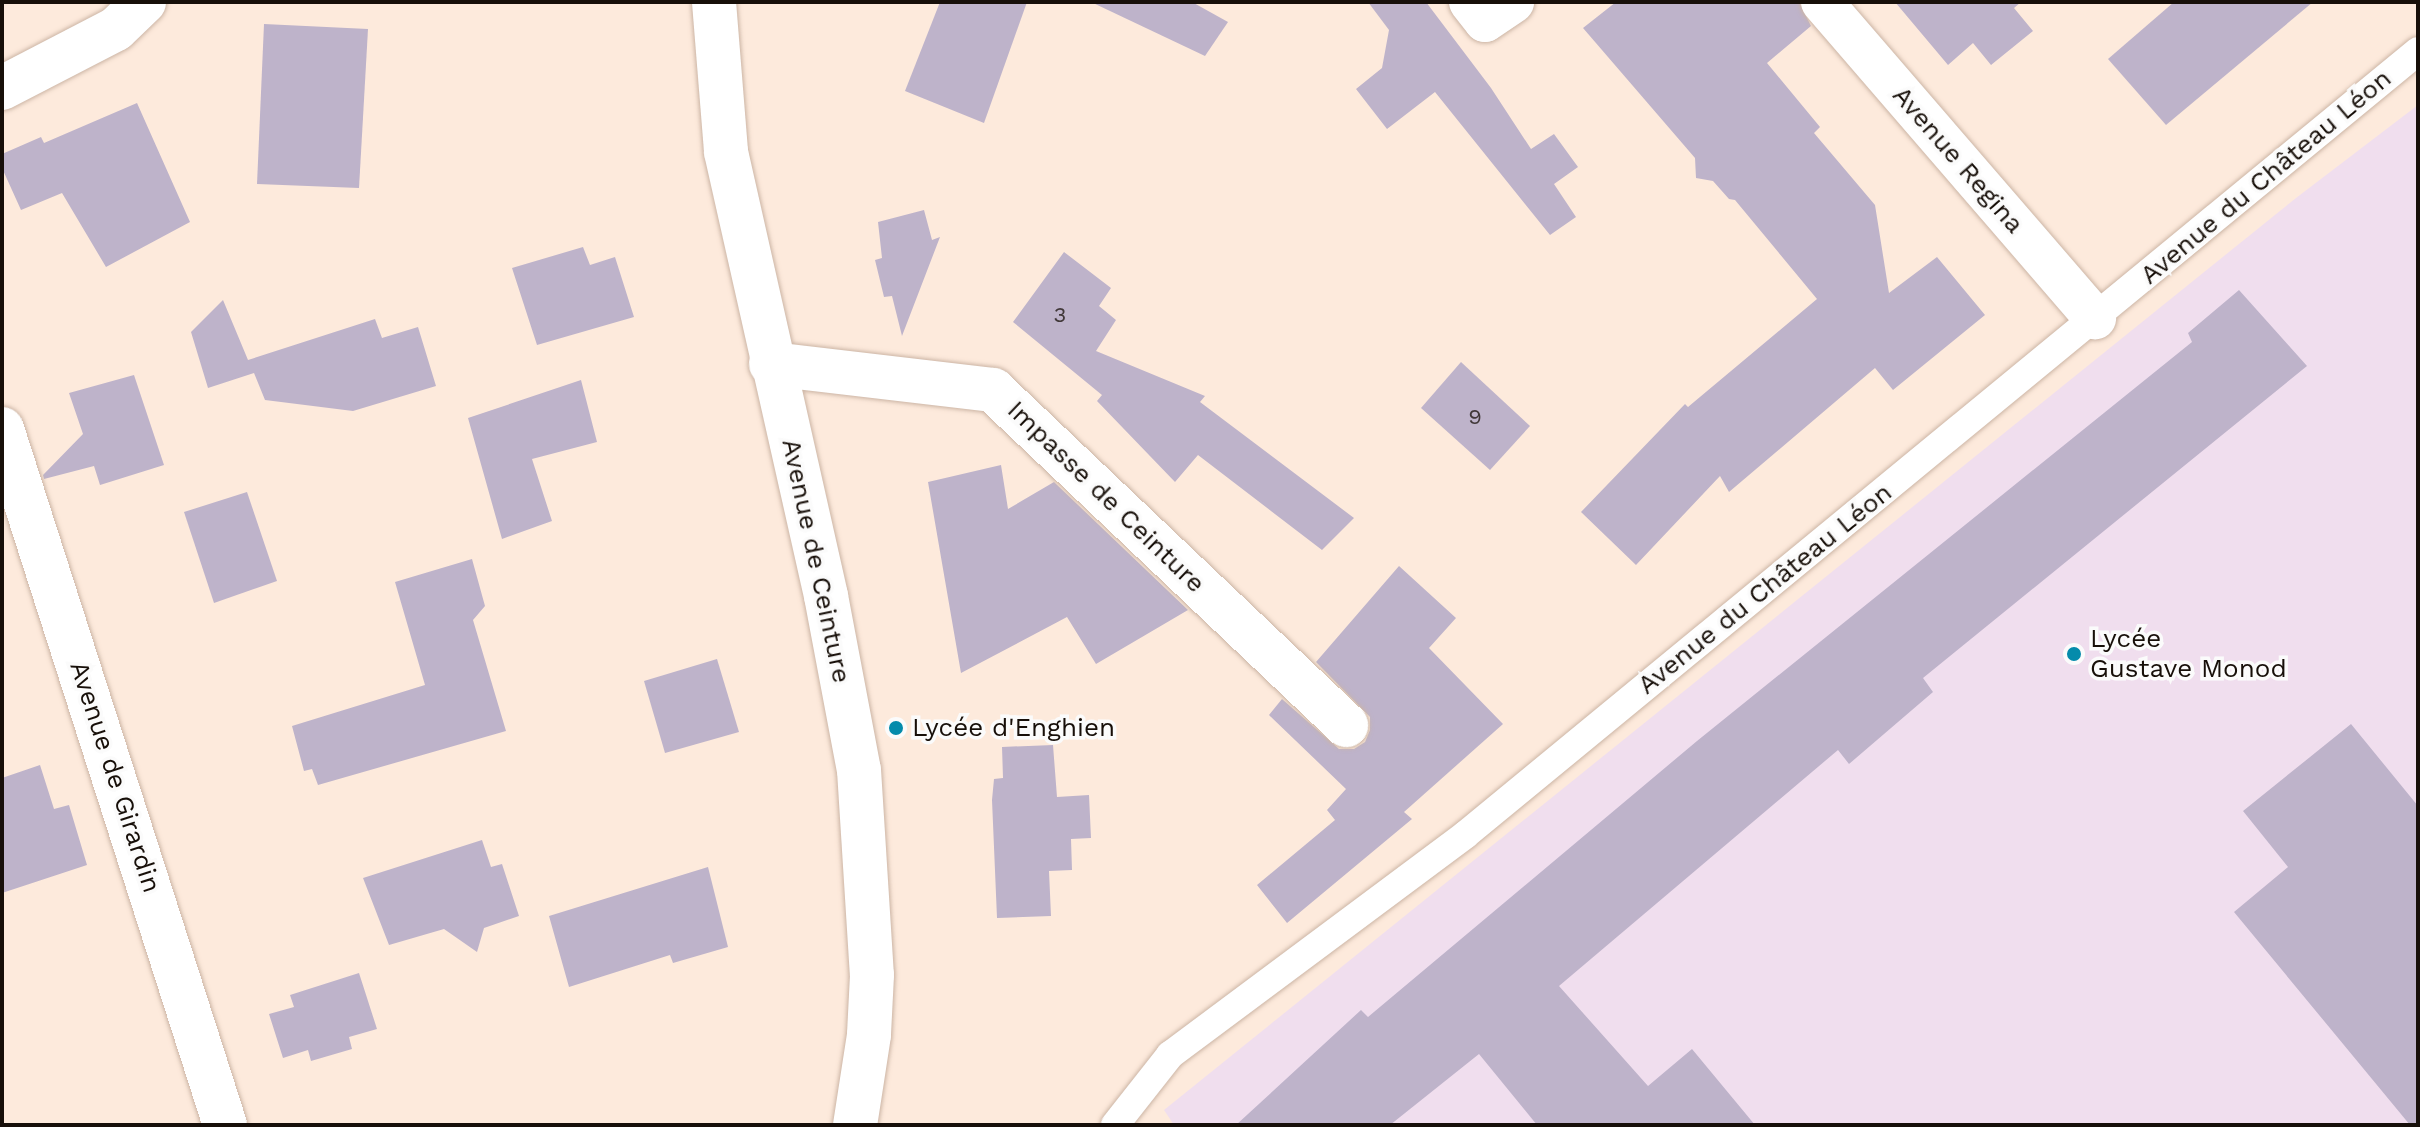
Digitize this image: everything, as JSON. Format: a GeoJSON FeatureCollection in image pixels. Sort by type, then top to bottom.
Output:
{"type":"FeatureCollection","features":[{"type":"Feature","properties":{"kind":"street"},"geometry":{"type":"LineString","coordinates":[[2,88],[116,29],[144,2]]}},
{"type":"Feature","properties":{"kind":"street","name":"Avenue de Ceinture"},"geometry":{"type":"LineString","coordinates":[[714,2],[726,152],[771,364],[826,596],[859,770],[872,975],[869,1035],[855,1125]]}},
{"type":"Feature","properties":{"kind":"street"},"geometry":{"type":"LineString","coordinates":[[1470,2],[1485,21],[1513,2]]}},
{"type":"Feature","properties":{"kind":"street","name":"Avenue Regina"},"geometry":{"type":"LineString","coordinates":[[1822,2],[2095,318]]}},
{"type":"Feature","properties":{"kind":"street","name":"Impasse de Ceinture"},"geometry":{"type":"LineString","coordinates":[[771,364],[993,390],[1346,725]]}},
{"type":"Feature","properties":{"kind":"street","name":"Avenue de Girardin"},"geometry":{"type":"LineString","coordinates":[[2,429],[225,1125]]}},
{"type":"Feature","properties":{"kind":"lane","name":"Avenue du Château Léon"},"geometry":{"type":"LineString","coordinates":[[1115,1125],[1170,1055],[1465,835],[2418,51]]}},
{"type":"Feature","properties":{"kind":"shaded area","name":"Lycée Gustave Monod"},"geometry":{"type":"Polygon","coordinates":[[[2418,105],[2418,1125],[1174,1125],[1164,1110],[2296,198],[2418,105]]]}},
{"type":"Feature","properties":{"kind":"building"},"geometry":{"type":"Polygon","coordinates":[[[940,2],[1027,2],[984,123],[905,91],[940,2]]]}},
{"type":"Feature","properties":{"kind":"building"},"geometry":{"type":"Polygon","coordinates":[[[1091,2],[1192,2],[1228,22],[1205,56],[1091,2]]]}},
{"type":"Feature","properties":{"kind":"building"},"geometry":{"type":"Polygon","coordinates":[[[1368,2],[1426,2],[1491,88],[1531,149],[1554,134],[1578,167],[1554,184],[1576,217],[1550,235],[1435,92],[1387,129],[1356,89],[1382,68],[1389,30],[1368,2]]]}},
{"type":"Feature","properties":{"kind":"building"},"geometry":{"type":"Polygon","coordinates":[[[1616,2],[1799,2],[1811,26],[1767,63],[1820,127],[1814,133],[1875,205],[1889,293],[1937,257],[1985,315],[1893,390],[1875,368],[1729,492],[1720,476],[1636,565],[1581,512],[1685,404],[1688,407],[1817,299],[1735,200],[1729,199],[1713,181],[1696,178],[1695,158],[1583,28],[1616,2]]]}},
{"type":"Feature","properties":{"kind":"building"},"geometry":{"type":"Polygon","coordinates":[[[1895,2],[2021,2],[2014,8],[2033,31],[1991,65],[1973,43],[1948,65],[1895,2]]]}},
{"type":"Feature","properties":{"kind":"building"},"geometry":{"type":"Polygon","coordinates":[[[2174,2],[2313,2],[2166,125],[2108,59],[2174,2]]]}},
{"type":"Feature","properties":{"kind":"building"},"geometry":{"type":"Polygon","coordinates":[[[264,24],[368,29],[359,188],[257,184],[264,24]]]}},
{"type":"Feature","properties":{"kind":"building"},"geometry":{"type":"Polygon","coordinates":[[[137,103],[190,222],[106,267],[62,193],[21,210],[2,168],[2,154],[41,137],[44,143],[137,103]]]}},
{"type":"Feature","properties":{"kind":"building"},"geometry":{"type":"Polygon","coordinates":[[[924,210],[932,240],[940,237],[902,336],[892,296],[884,297],[875,260],[882,258],[878,222],[924,210]]]}},
{"type":"Feature","properties":{"kind":"building"},"geometry":{"type":"Polygon","coordinates":[[[583,247],[590,265],[615,257],[634,317],[537,345],[512,268],[583,247]]]}},
{"type":"Feature","properties":{"kind":"building"},"geometry":{"type":"Polygon","coordinates":[[[1064,252],[1111,288],[1099,306],[1116,320],[1096,351],[1205,396],[1200,402],[1354,518],[1322,550],[1198,455],[1175,482],[1097,401],[1102,395],[1013,322],[1064,252]]]}},
{"type":"Feature","properties":{"kind":"building"},"geometry":{"type":"Polygon","coordinates":[[[2239,290],[2307,366],[1923,678],[1933,692],[1849,764],[1838,750],[1559,986],[1648,1086],[1692,1049],[1755,1125],[1537,1125],[1479,1054],[1390,1125],[1236,1125],[1361,1010],[1368,1017],[1697,741],[2192,342],[2188,333],[2239,290]]]}},
{"type":"Feature","properties":{"kind":"building"},"geometry":{"type":"Polygon","coordinates":[[[223,300],[248,360],[375,319],[382,338],[418,327],[436,386],[353,411],[265,400],[254,373],[208,388],[191,332],[223,300]]]}},
{"type":"Feature","properties":{"kind":"building"},"geometry":{"type":"Polygon","coordinates":[[[1461,362],[1530,426],[1490,470],[1421,408],[1461,362]]]}},
{"type":"Feature","properties":{"kind":"building"},"geometry":{"type":"Polygon","coordinates":[[[134,375],[164,465],[100,485],[94,466],[44,479],[43,475],[83,434],[69,393],[134,375]]]}},
{"type":"Feature","properties":{"kind":"building"},"geometry":{"type":"Polygon","coordinates":[[[581,380],[597,442],[532,459],[552,521],[502,539],[468,418],[581,380]]]}},
{"type":"Feature","properties":{"kind":"building"},"geometry":{"type":"Polygon","coordinates":[[[1001,465],[1008,509],[1054,482],[1188,610],[1096,664],[1067,617],[961,673],[928,482],[1001,465]]]}},
{"type":"Feature","properties":{"kind":"building"},"geometry":{"type":"Polygon","coordinates":[[[247,492],[277,581],[214,603],[184,512],[247,492]]]}},
{"type":"Feature","properties":{"kind":"building"},"geometry":{"type":"Polygon","coordinates":[[[472,559],[485,606],[473,620],[506,731],[318,785],[312,769],[304,771],[292,726],[425,685],[395,582],[472,559]]]}},
{"type":"Feature","properties":{"kind":"building"},"geometry":{"type":"Polygon","coordinates":[[[1399,566],[1456,618],[1429,648],[1503,724],[1404,812],[1412,819],[1287,923],[1257,885],[1335,820],[1327,810],[1346,789],[1269,715],[1282,699],[1339,749],[1354,749],[1365,742],[1370,730],[1370,717],[1316,662],[1399,566]]]}},
{"type":"Feature","properties":{"kind":"building"},"geometry":{"type":"Polygon","coordinates":[[[717,659],[739,732],[665,753],[644,681],[717,659]]]}},
{"type":"Feature","properties":{"kind":"building"},"geometry":{"type":"Polygon","coordinates":[[[2351,724],[2418,806],[2418,1125],[2410,1125],[2234,912],[2288,867],[2243,811],[2351,724]]]}},
{"type":"Feature","properties":{"kind":"building"},"geometry":{"type":"Polygon","coordinates":[[[1053,745],[1057,797],[1089,795],[1091,838],[1071,839],[1072,870],[1049,871],[1051,916],[997,918],[992,800],[994,779],[1003,778],[1002,747],[1053,745]]]}},
{"type":"Feature","properties":{"kind":"building"},"geometry":{"type":"Polygon","coordinates":[[[40,765],[54,809],[69,805],[87,865],[2,893],[2,778],[40,765]]]}},
{"type":"Feature","properties":{"kind":"building"},"geometry":{"type":"Polygon","coordinates":[[[482,840],[491,867],[502,864],[519,916],[484,928],[477,952],[444,929],[389,945],[363,878],[482,840]]]}},
{"type":"Feature","properties":{"kind":"building"},"geometry":{"type":"Polygon","coordinates":[[[708,867],[728,947],[673,963],[670,955],[569,987],[549,916],[708,867]]]}},
{"type":"Feature","properties":{"kind":"building"},"geometry":{"type":"Polygon","coordinates":[[[359,973],[377,1029],[349,1037],[352,1049],[311,1061],[308,1050],[283,1058],[269,1014],[294,1007],[290,995],[359,973]]]}},
{"type":"Feature","properties":{"kind":"place","name":"Lycée Gustave Monod"},"geometry":{"type":"Point","coordinates":[2074,654]}},
{"type":"Feature","properties":{"kind":"place","name":"Lycée d'Enghien"},"geometry":{"type":"Point","coordinates":[896,728]}}]}
